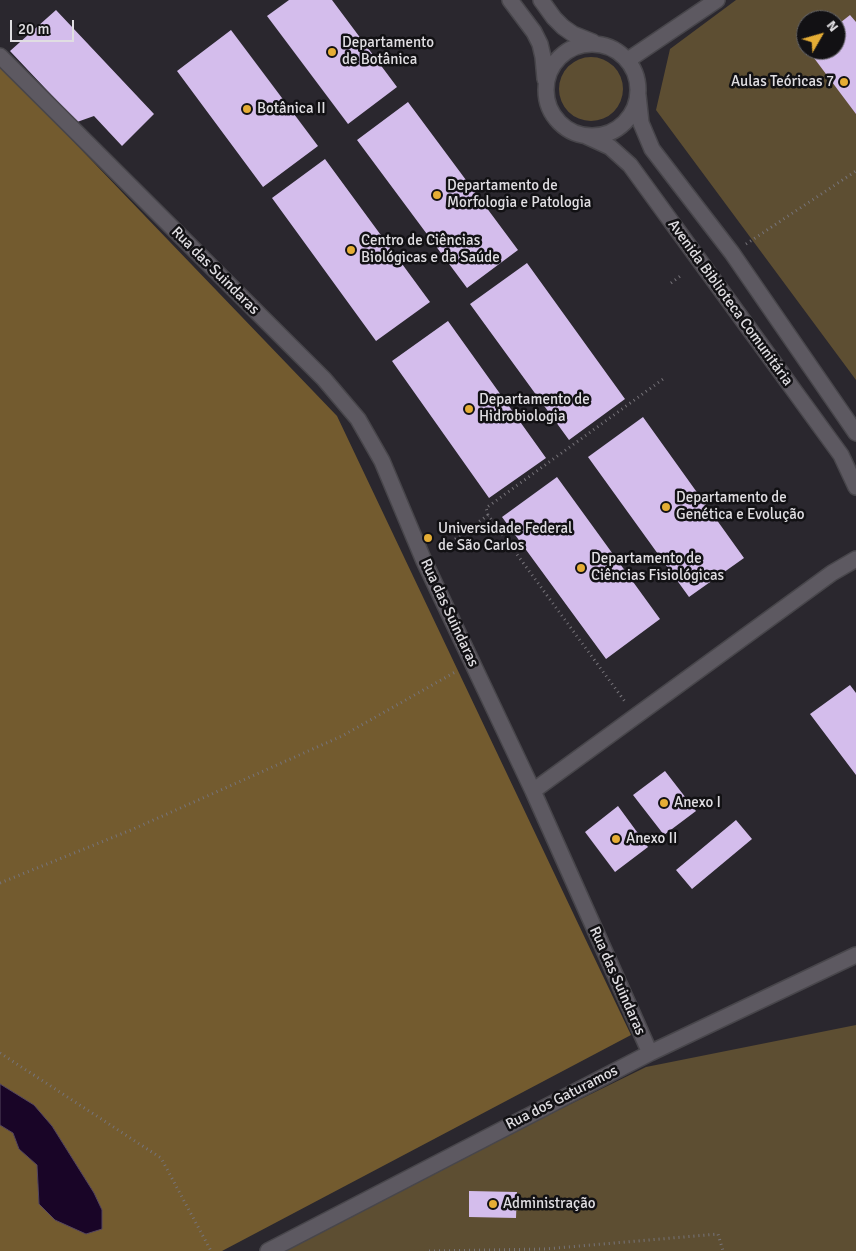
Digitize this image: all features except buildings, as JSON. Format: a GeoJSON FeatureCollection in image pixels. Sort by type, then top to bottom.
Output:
{"type":"FeatureCollection","features":[{"type":"Feature","properties":{"kind":"street"},"geometry":{"type":"LineString","coordinates":[[510,0],[534,32],[540,44],[543,57],[546,102],[555,119],[569,130],[586,136],[605,135],[621,126],[633,113],[638,95],[637,77],[628,60],[614,48],[585,39],[563,27],[541,0]]}},
{"type":"Feature","properties":{"kind":"street"},"geometry":{"type":"LineString","coordinates":[[628,60],[717,0]]}},
{"type":"Feature","properties":{"kind":"street"},"geometry":{"type":"LineString","coordinates":[[545,84],[550,66],[562,52],[579,44],[597,43]]}},
{"type":"Feature","properties":{"kind":"street","name":"Rua das Suindaras"},"geometry":{"type":"LineString","coordinates":[[0,56],[324,379],[358,418],[382,461],[424,561],[533,791],[650,1054]]}},
{"type":"Feature","properties":{"kind":"street","name":"Avenida Biblioteca Comunitária"},"geometry":{"type":"LineString","coordinates":[[638,95],[641,123],[652,149],[732,253],[856,433]]}},
{"type":"Feature","properties":{"kind":"street","name":"Avenida Biblioteca Comunitária"},"geometry":{"type":"LineString","coordinates":[[586,136],[610,147],[630,166],[841,455],[856,487]]}},
{"type":"Feature","properties":{"kind":"street"},"geometry":{"type":"LineString","coordinates":[[533,791],[832,573],[856,559]]}},
{"type":"Feature","properties":{"kind":"street","name":"Rua dos Gaturamos"},"geometry":{"type":"LineString","coordinates":[[270,1250],[650,1054],[856,955]]}},
{"type":"Feature","properties":{"kind":"path"},"geometry":{"type":"LineString","coordinates":[[732,253],[856,171]]}},
{"type":"Feature","properties":{"kind":"path"},"geometry":{"type":"LineString","coordinates":[[671,283],[683,274]]}},
{"type":"Feature","properties":{"kind":"path"},"geometry":{"type":"LineString","coordinates":[[635,716],[488,515],[486,508],[666,377]]}},
{"type":"Feature","properties":{"kind":"path"},"geometry":{"type":"LineString","coordinates":[[424,561],[488,515]]}},
{"type":"Feature","properties":{"kind":"path"},"geometry":{"type":"LineString","coordinates":[[0,883],[130,830],[342,736],[472,662]]}},
{"type":"Feature","properties":{"kind":"path"},"geometry":{"type":"LineString","coordinates":[[0,1053],[162,1158],[211,1251]]}},
{"type":"Feature","properties":{"kind":"path"},"geometry":{"type":"LineString","coordinates":[[429,1251],[545,1250],[718,1234],[723,1251]]}},
{"type":"Feature","properties":{"kind":"shaded area"},"geometry":{"type":"Polygon","coordinates":[[[736,0],[856,0],[856,380],[656,110],[670,49],[736,0]]]}},
{"type":"Feature","properties":{"kind":"shaded area"},"geometry":{"type":"Polygon","coordinates":[[[585,57],[597,57],[614,66],[621,77],[623,89],[621,101],[614,112],[597,121],[585,121],[573,116],[564,107],[559,95],[559,83],[564,71],[573,62],[585,57]]]}},
{"type":"Feature","properties":{"kind":"shaded area"},"geometry":{"type":"Polygon","coordinates":[[[0,65],[337,416],[631,1035],[222,1251],[0,1251],[0,1125],[13,1133],[19,1149],[37,1165],[39,1204],[102,1229],[102,1210],[94,1193],[52,1126],[33,1105],[0,1084],[0,65]]]}},
{"type":"Feature","properties":{"kind":"shaded area"},"geometry":{"type":"Polygon","coordinates":[[[856,1025],[856,1251],[271,1251],[646,1067],[856,1025]]]}},
{"type":"Feature","properties":{"kind":"shaded area"},"geometry":{"type":"Polygon","coordinates":[[[0,1084],[34,1105],[52,1126],[94,1193],[102,1210],[102,1229],[86,1234],[55,1220],[39,1204],[37,1165],[19,1149],[13,1133],[0,1125],[0,1084]]]}},
{"type":"Feature","properties":{"kind":"place","name":"Departamento de Botânica"},"geometry":{"type":"Point","coordinates":[332,52]}},
{"type":"Feature","properties":{"kind":"place","name":"Aulas Teóricas 7"},"geometry":{"type":"Point","coordinates":[844,82]}},
{"type":"Feature","properties":{"kind":"place","name":"Botânica II"},"geometry":{"type":"Point","coordinates":[247,109]}},
{"type":"Feature","properties":{"kind":"place","name":"Departamento de Morfologia e Patologia"},"geometry":{"type":"Point","coordinates":[437,195]}},
{"type":"Feature","properties":{"kind":"place","name":"Centro de Ciências Biológicas e da Saúde"},"geometry":{"type":"Point","coordinates":[351,250]}},
{"type":"Feature","properties":{"kind":"place","name":"Departamento de Hidrobiologia"},"geometry":{"type":"Point","coordinates":[469,409]}},
{"type":"Feature","properties":{"kind":"place","name":"Departamento de Genética e Evolução"},"geometry":{"type":"Point","coordinates":[666,507]}},
{"type":"Feature","properties":{"kind":"place","name":"Universidade Federal de São Carlos"},"geometry":{"type":"Point","coordinates":[428,538]}},
{"type":"Feature","properties":{"kind":"place","name":"Departamento de Ciências Fisiológicas"},"geometry":{"type":"Point","coordinates":[581,568]}},
{"type":"Feature","properties":{"kind":"place","name":"Anexo I"},"geometry":{"type":"Point","coordinates":[664,803]}},
{"type":"Feature","properties":{"kind":"place","name":"Anexo II"},"geometry":{"type":"Point","coordinates":[616,839]}},
{"type":"Feature","properties":{"kind":"place","name":"Administração"},"geometry":{"type":"Point","coordinates":[493,1204]}}]}
